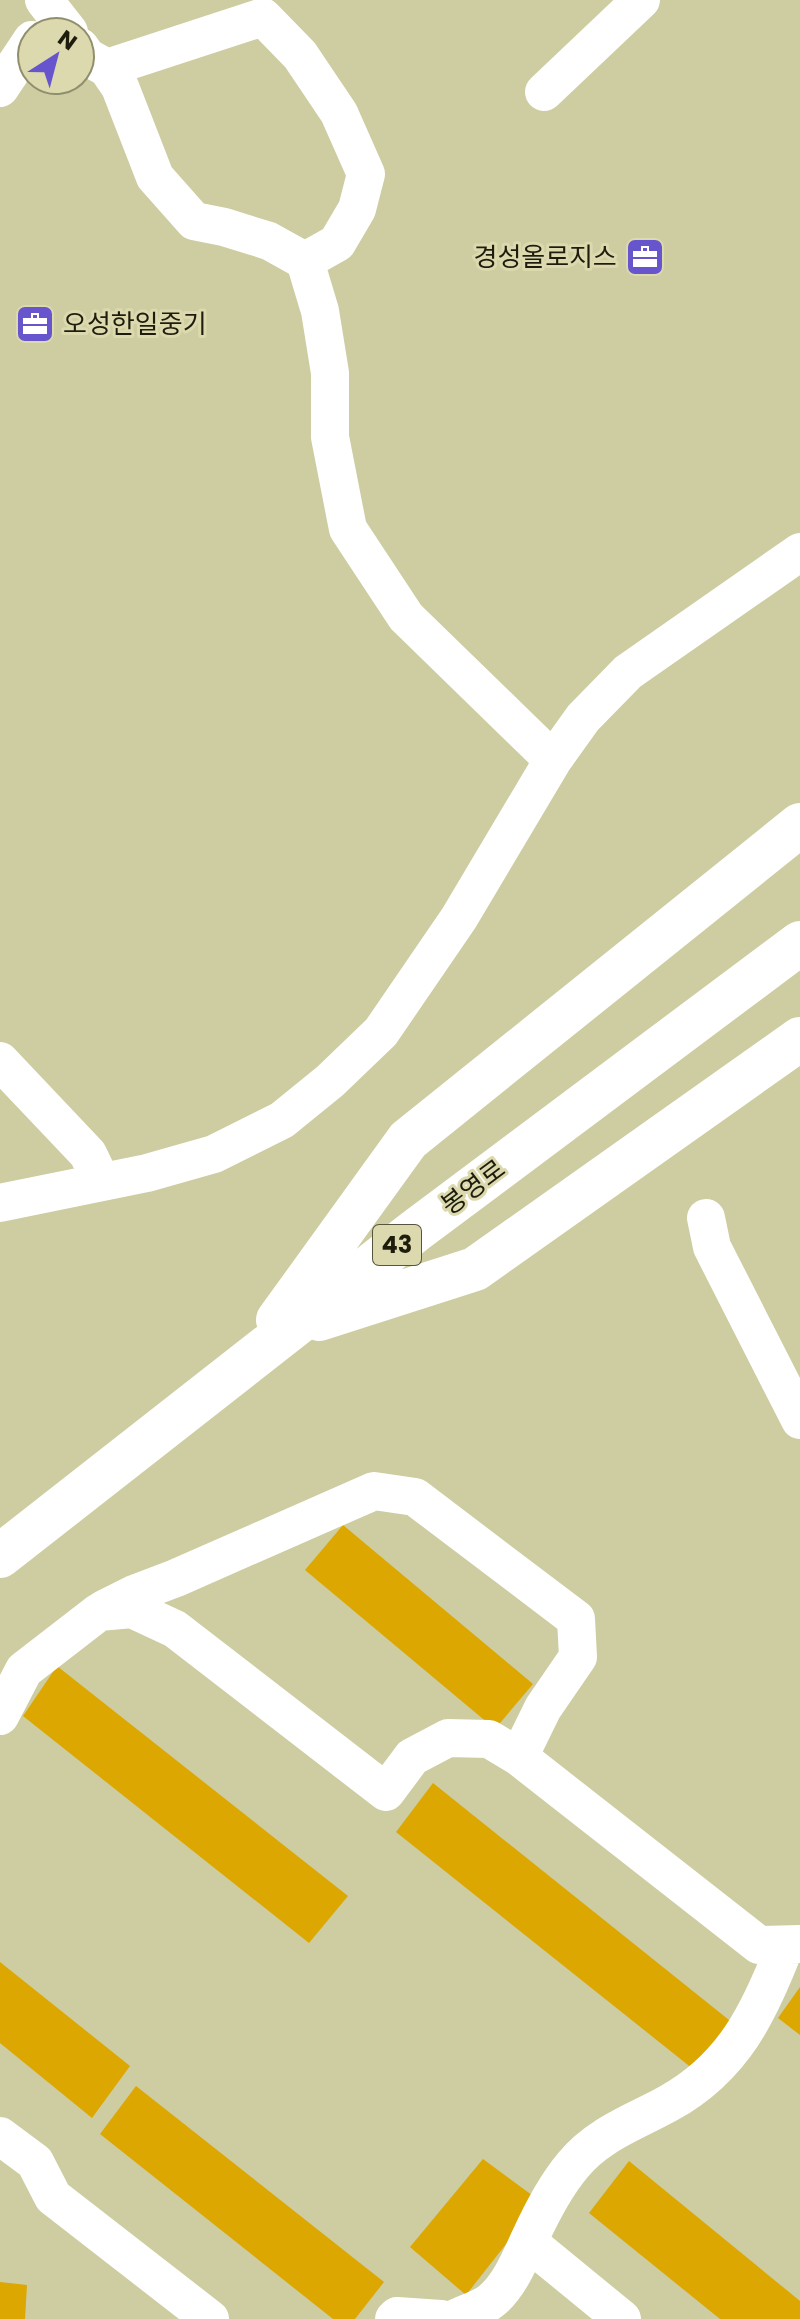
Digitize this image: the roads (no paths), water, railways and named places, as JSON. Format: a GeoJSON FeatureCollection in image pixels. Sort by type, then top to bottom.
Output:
{"type":"FeatureCollection","features":[{"type":"Feature","properties":{"kind":"highway"},"geometry":{"type":"LineString","coordinates":[[247,1363],[408,1140],[800,825]]}},
{"type":"Feature","properties":{"kind":"highway","name":"봉영로"},"geometry":{"type":"LineString","coordinates":[[0,1556],[415,1231],[800,943]]}},
{"type":"Feature","properties":{"kind":"highway"},"geometry":{"type":"LineString","coordinates":[[290,1329],[475,1269],[800,1039]]}},
{"type":"Feature","properties":{"kind":"street"},"geometry":{"type":"LineString","coordinates":[[544,92],[641,0]]}},
{"type":"Feature","properties":{"kind":"street"},"geometry":{"type":"LineString","coordinates":[[96,57],[263,17],[300,55],[339,113],[366,174],[357,209],[337,243],[305,261]]}},
{"type":"Feature","properties":{"kind":"street"},"geometry":{"type":"LineString","coordinates":[[96,61],[120,87],[155,177],[194,221],[269,241],[305,261],[323,326],[330,373],[330,437],[348,529],[406,617],[553,760]]}},
{"type":"Feature","properties":{"kind":"street"},"geometry":{"type":"LineString","coordinates":[[0,88],[16,66]]}},
{"type":"Feature","properties":{"kind":"street"},"geometry":{"type":"LineString","coordinates":[[0,1203],[147,1173],[214,1154],[282,1120],[330,1081],[381,1032],[459,918],[553,760],[583,718],[628,672],[800,552]]}},
{"type":"Feature","properties":{"kind":"street"},"geometry":{"type":"LineString","coordinates":[[0,1061],[88,1154],[101,1181]]}},
{"type":"Feature","properties":{"kind":"street"},"geometry":{"type":"LineString","coordinates":[[706,1218],[712,1247],[800,1420]]}},
{"type":"Feature","properties":{"kind":"street"},"geometry":{"type":"LineString","coordinates":[[0,1716],[24,1670],[99,1612],[374,1491],[415,1497],[576,1619],[578,1657],[543,1708],[519,1757]]}},
{"type":"Feature","properties":{"kind":"street"},"geometry":{"type":"LineString","coordinates":[[99,1612],[132,1609],[175,1629],[386,1792],[412,1757],[448,1738],[489,1739],[519,1757],[759,1945],[793,1945],[754,2019],[705,2079],[670,2103],[627,2123],[593,2145],[571,2166],[515,2270],[492,2301],[454,2319]]}},
{"type":"Feature","properties":{"kind":"street"},"geometry":{"type":"LineString","coordinates":[[0,2136],[35,2162],[53,2197],[210,2319]]}},
{"type":"Feature","properties":{"kind":"street"},"geometry":{"type":"LineString","coordinates":[[528,2242],[622,2319]]}},
{"type":"Feature","properties":{"kind":"street"},"geometry":{"type":"LineString","coordinates":[[394,2319],[397,2316],[441,2319]]}},
{"type":"Feature","properties":{"kind":"place","name":"경성올로지스"},"geometry":{"type":"Point","coordinates":[645,257]}},
{"type":"Feature","properties":{"kind":"place","name":"오성한일중기"},"geometry":{"type":"Point","coordinates":[35,324]}}]}
